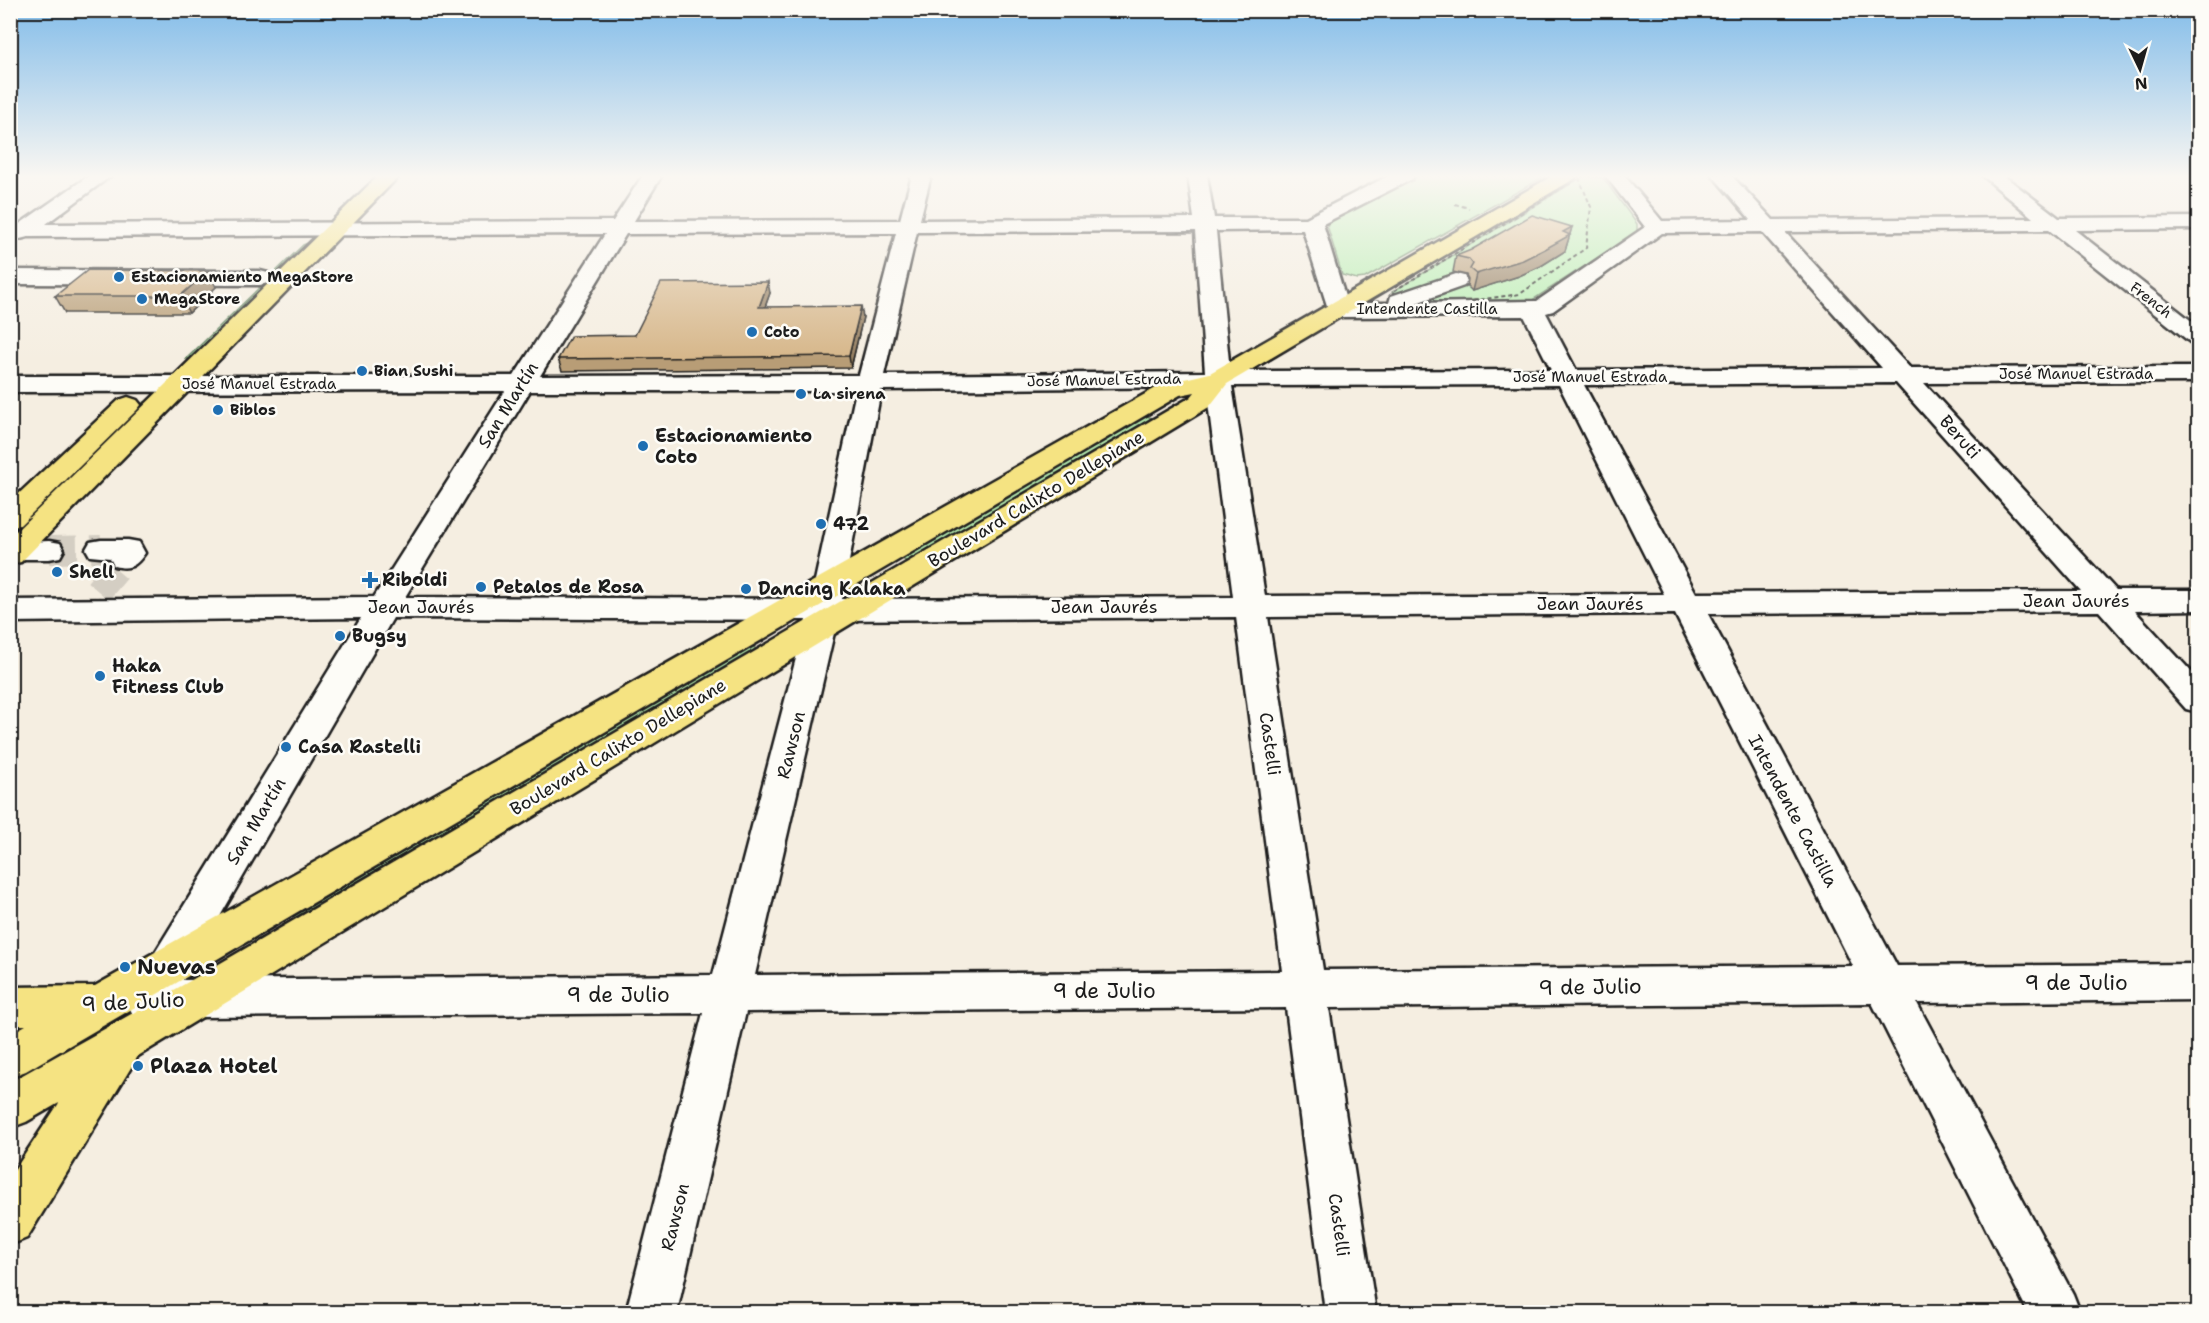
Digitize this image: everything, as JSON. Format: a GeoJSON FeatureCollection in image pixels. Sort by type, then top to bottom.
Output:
{"type":"FeatureCollection","features":[{"type":"Feature","properties":{"kind":"main road"},"geometry":{"type":"LineString","coordinates":[[10,519],[302,237]]}},
{"type":"Feature","properties":{"kind":"main road"},"geometry":{"type":"LineString","coordinates":[[13,553],[327,237]]}},
{"type":"Feature","properties":{"kind":"main road","name":"Boulevard Calixto Dellepiane"},"geometry":{"type":"LineString","coordinates":[[10,1057],[114,1022],[198,998],[1172,389],[1218,379],[1466,237]]}},
{"type":"Feature","properties":{"kind":"main road","name":"Boulevard Calixto Dellepiane"},"geometry":{"type":"LineString","coordinates":[[10,1107],[114,1022],[170,964],[822,608]]}},
{"type":"Feature","properties":{"kind":"main road","name":"San Martín"},"geometry":{"type":"LineString","coordinates":[[10,1221],[114,1022],[148,1002]]}},
{"type":"Feature","properties":{"kind":"main road","name":"9 de Julio"},"geometry":{"type":"LineString","coordinates":[[10,1006],[114,1022]]}},
{"type":"Feature","properties":{"kind":"street","name":"San Martín"},"geometry":{"type":"LineString","coordinates":[[148,1002],[383,607],[613,237]]}},
{"type":"Feature","properties":{"kind":"street","name":"Rawson"},"geometry":{"type":"LineString","coordinates":[[651,1312],[822,608],[870,383],[905,237]]}},
{"type":"Feature","properties":{"kind":"street","name":"Castelli"},"geometry":{"type":"LineString","coordinates":[[1206,237],[1218,379],[1351,1312]]}},
{"type":"Feature","properties":{"kind":"street","name":"Intendente Castilla"},"geometry":{"type":"LineString","coordinates":[[1316,237],[1338,310],[1532,309],[1545,306],[1647,237]]}},
{"type":"Feature","properties":{"kind":"street","name":"Beruti"},"geometry":{"type":"LineString","coordinates":[[1778,237],[2199,700]]}},
{"type":"Feature","properties":{"kind":"street","name":"French"},"geometry":{"type":"LineString","coordinates":[[2070,237],[2199,337]]}},
{"type":"Feature","properties":{"kind":"street"},"geometry":{"type":"LineString","coordinates":[[10,277],[260,278]]}},
{"type":"Feature","properties":{"kind":"street"},"geometry":{"type":"LineString","coordinates":[[1375,310],[1456,281]]}},
{"type":"Feature","properties":{"kind":"street","name":"Intendente Castilla"},"geometry":{"type":"LineString","coordinates":[[1532,309],[2055,1312]]}},
{"type":"Feature","properties":{"kind":"street","name":"José Manuel Estrada"},"geometry":{"type":"LineString","coordinates":[[10,384],[870,383],[2199,374]]}},
{"type":"Feature","properties":{"kind":"street"},"geometry":{"type":"LineString","coordinates":[[13,553],[49,550]]}},
{"type":"Feature","properties":{"kind":"street","name":"Jean Jaurés"},"geometry":{"type":"LineString","coordinates":[[10,610],[90,600],[383,607],[822,608],[2199,600]]}},
{"type":"Feature","properties":{"kind":"street","name":"9 de Julio"},"geometry":{"type":"LineString","coordinates":[[148,1002],[198,998],[2199,982]]}},
{"type":"Feature","properties":{"kind":"path"},"geometry":{"type":"LineString","coordinates":[[1470,301],[1521,294],[1586,248],[1587,237]]}},
{"type":"Feature","properties":{"kind":"green space"},"geometry":{"type":"Polygon","coordinates":[[[1331,237],[1438,237],[1365,278],[1357,279],[1342,275],[1331,237]]]}},
{"type":"Feature","properties":{"kind":"green space"},"geometry":{"type":"Polygon","coordinates":[[[1483,237],[1630,237],[1531,301],[1406,301],[1392,292],[1483,237]]]}},
{"type":"Feature","properties":{"kind":"green space"},"geometry":{"type":"Polygon","coordinates":[[[313,243],[194,359],[186,359],[303,245],[313,243]]]}},
{"type":"Feature","properties":{"kind":"green space"},"geometry":{"type":"Polygon","coordinates":[[[151,400],[11,543],[11,530],[142,403],[151,400]]]}},
{"type":"Feature","properties":{"kind":"green space"},"geometry":{"type":"Polygon","coordinates":[[[1142,413],[1155,420],[910,564],[897,555],[1142,413]]]}},
{"type":"Feature","properties":{"kind":"green space"},"geometry":{"type":"Polygon","coordinates":[[[747,642],[760,652],[298,923],[288,908],[747,642]]]}},
{"type":"Feature","properties":{"kind":"building"},"geometry":{"type":"Polygon","coordinates":[[[1494,237],[1567,237],[1523,260],[1476,274],[1470,269],[1473,264],[1469,259],[1456,256],[1494,237]]]}},
{"type":"Feature","properties":{"kind":"building"},"geometry":{"type":"Polygon","coordinates":[[[88,270],[208,271],[180,296],[55,296],[88,270]]]}},
{"type":"Feature","properties":{"kind":"building","name":"Coto"},"geometry":{"type":"Polygon","coordinates":[[[768,282],[759,307],[861,306],[849,356],[558,359],[571,336],[635,335],[661,283],[768,282]]]}},
{"type":"Feature","properties":{"kind":"tunnel"},"geometry":{"type":"LineString","coordinates":[[49,550],[101,549]]}},
{"type":"Feature","properties":{"kind":"tunnel"},"geometry":{"type":"LineString","coordinates":[[98,591],[125,559]]}},
{"type":"Feature","properties":{"kind":"place","name":"Estacionamiento MegaStore"},"geometry":{"type":"Point","coordinates":[119,277]}},
{"type":"Feature","properties":{"kind":"place","name":"MegaStore"},"geometry":{"type":"Point","coordinates":[142,299]}},
{"type":"Feature","properties":{"kind":"place","name":"Coto"},"geometry":{"type":"Point","coordinates":[752,332]}},
{"type":"Feature","properties":{"kind":"place","name":"Bian Sushi"},"geometry":{"type":"Point","coordinates":[362,371]}},
{"type":"Feature","properties":{"kind":"place","name":"La sirena"},"geometry":{"type":"Point","coordinates":[801,394]}},
{"type":"Feature","properties":{"kind":"place","name":"Biblos"},"geometry":{"type":"Point","coordinates":[218,410]}},
{"type":"Feature","properties":{"kind":"place","name":"Estacionamiento Coto"},"geometry":{"type":"Point","coordinates":[643,446]}},
{"type":"Feature","properties":{"kind":"place","name":"472"},"geometry":{"type":"Point","coordinates":[821,524]}},
{"type":"Feature","properties":{"kind":"place","name":"Shell"},"geometry":{"type":"Point","coordinates":[57,572]}},
{"type":"Feature","properties":{"kind":"place","name":"Riboldi"},"geometry":{"type":"Point","coordinates":[370,580]}},
{"type":"Feature","properties":{"kind":"place","name":"Petalos de Rosa"},"geometry":{"type":"Point","coordinates":[481,587]}},
{"type":"Feature","properties":{"kind":"place","name":"Dancing Kalaka"},"geometry":{"type":"Point","coordinates":[746,589]}},
{"type":"Feature","properties":{"kind":"place","name":"Bugsy"},"geometry":{"type":"Point","coordinates":[340,636]}},
{"type":"Feature","properties":{"kind":"place","name":"Haka Fitness Club"},"geometry":{"type":"Point","coordinates":[100,676]}},
{"type":"Feature","properties":{"kind":"place","name":"Casa Rastelli"},"geometry":{"type":"Point","coordinates":[286,747]}},
{"type":"Feature","properties":{"kind":"place","name":"Nuevas"},"geometry":{"type":"Point","coordinates":[125,967]}},
{"type":"Feature","properties":{"kind":"place","name":"Plaza Hotel"},"geometry":{"type":"Point","coordinates":[138,1066]}}]}
